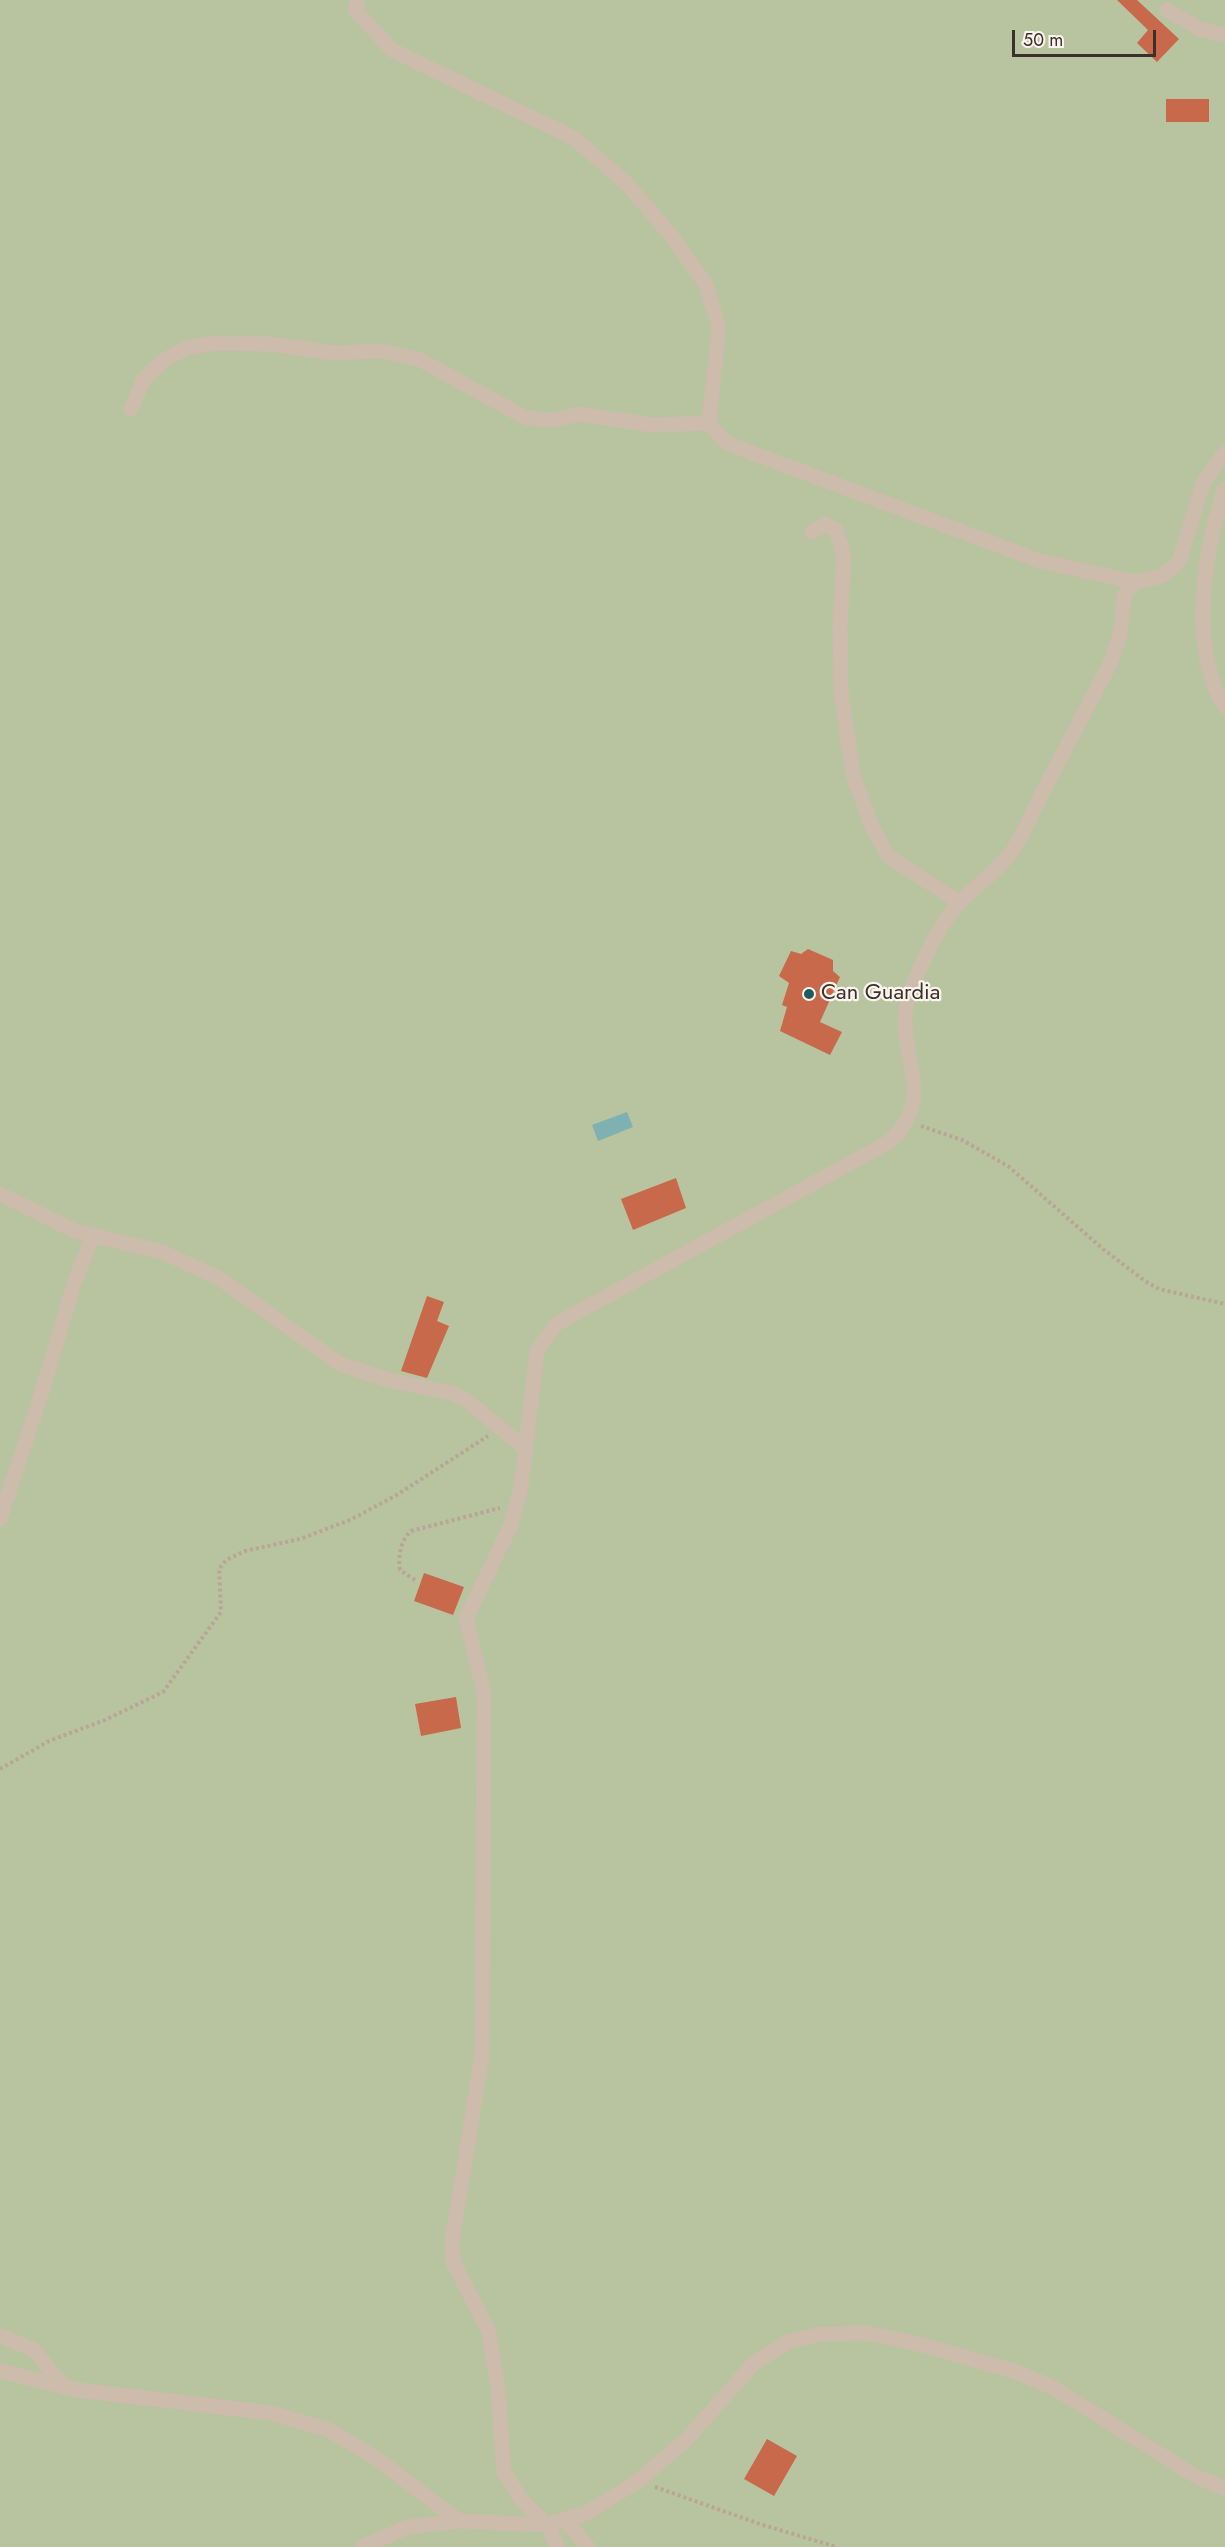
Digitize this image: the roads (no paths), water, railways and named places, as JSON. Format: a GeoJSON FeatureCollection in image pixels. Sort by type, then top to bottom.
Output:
{"type":"FeatureCollection","features":[{"type":"Feature","properties":{"kind":"street"},"geometry":{"type":"LineString","coordinates":[[358,0],[355,10],[392,50],[574,138],[627,184],[669,232],[705,284],[719,328],[709,423],[726,443],[1040,561],[1135,582],[1162,576],[1179,562],[1203,483],[1225,452]]}},
{"type":"Feature","properties":{"kind":"street"},"geometry":{"type":"LineString","coordinates":[[1167,10],[1200,29],[1225,35]]}},
{"type":"Feature","properties":{"kind":"street"},"geometry":{"type":"LineString","coordinates":[[130,409],[144,379],[163,361],[186,348],[214,343],[270,344],[334,353],[380,351],[419,359],[526,418],[552,420],[580,414],[652,425],[709,423]]}},
{"type":"Feature","properties":{"kind":"street"},"geometry":{"type":"LineString","coordinates":[[1225,489],[1210,539],[1204,601],[1208,666],[1225,707]]}},
{"type":"Feature","properties":{"kind":"street"},"geometry":{"type":"LineString","coordinates":[[812,532],[825,524],[836,530],[844,555],[840,624],[841,691],[853,776],[872,827],[888,856],[959,902]]}},
{"type":"Feature","properties":{"kind":"street"},"geometry":{"type":"LineString","coordinates":[[558,2547],[547,2525],[520,2498],[504,2472],[498,2391],[489,2332],[453,2262],[452,2241],[482,2055],[484,1692],[466,1618],[511,1525],[519,1497],[537,1351],[556,1324],[889,1142],[908,1122],[915,1089],[904,1028],[906,1009],[917,976],[959,902],[1012,851],[1110,664],[1120,635],[1124,595],[1135,582]]}},
{"type":"Feature","properties":{"kind":"street"},"geometry":{"type":"LineString","coordinates":[[0,1194],[75,1231],[162,1252],[219,1278],[340,1364],[389,1380],[451,1393],[465,1399],[526,1449]]}},
{"type":"Feature","properties":{"kind":"street"},"geometry":{"type":"LineString","coordinates":[[0,1519],[40,1398],[73,1287],[93,1235]]}},
{"type":"Feature","properties":{"kind":"street"},"geometry":{"type":"LineString","coordinates":[[362,2547],[408,2528],[459,2521],[547,2525],[587,2513],[638,2481],[687,2439],[755,2362],[788,2342],[821,2334],[867,2333],[922,2344],[1014,2371],[1054,2388],[1197,2477],[1225,2488]]}},
{"type":"Feature","properties":{"kind":"street"},"geometry":{"type":"LineString","coordinates":[[0,2336],[33,2349],[64,2387]]}},
{"type":"Feature","properties":{"kind":"street"},"geometry":{"type":"LineString","coordinates":[[0,2371],[64,2387],[272,2413],[328,2430],[376,2458],[459,2521]]}},
{"type":"Feature","properties":{"kind":"street"},"geometry":{"type":"LineString","coordinates":[[565,2520],[588,2547]]}},
{"type":"Feature","properties":{"kind":"water"},"geometry":{"type":"Polygon","coordinates":[[[627,1112],[633,1127],[598,1141],[592,1125],[627,1112]]]}},
{"type":"Feature","properties":{"kind":"place","name":"Can Guardia"},"geometry":{"type":"Point","coordinates":[809,994]}}]}
